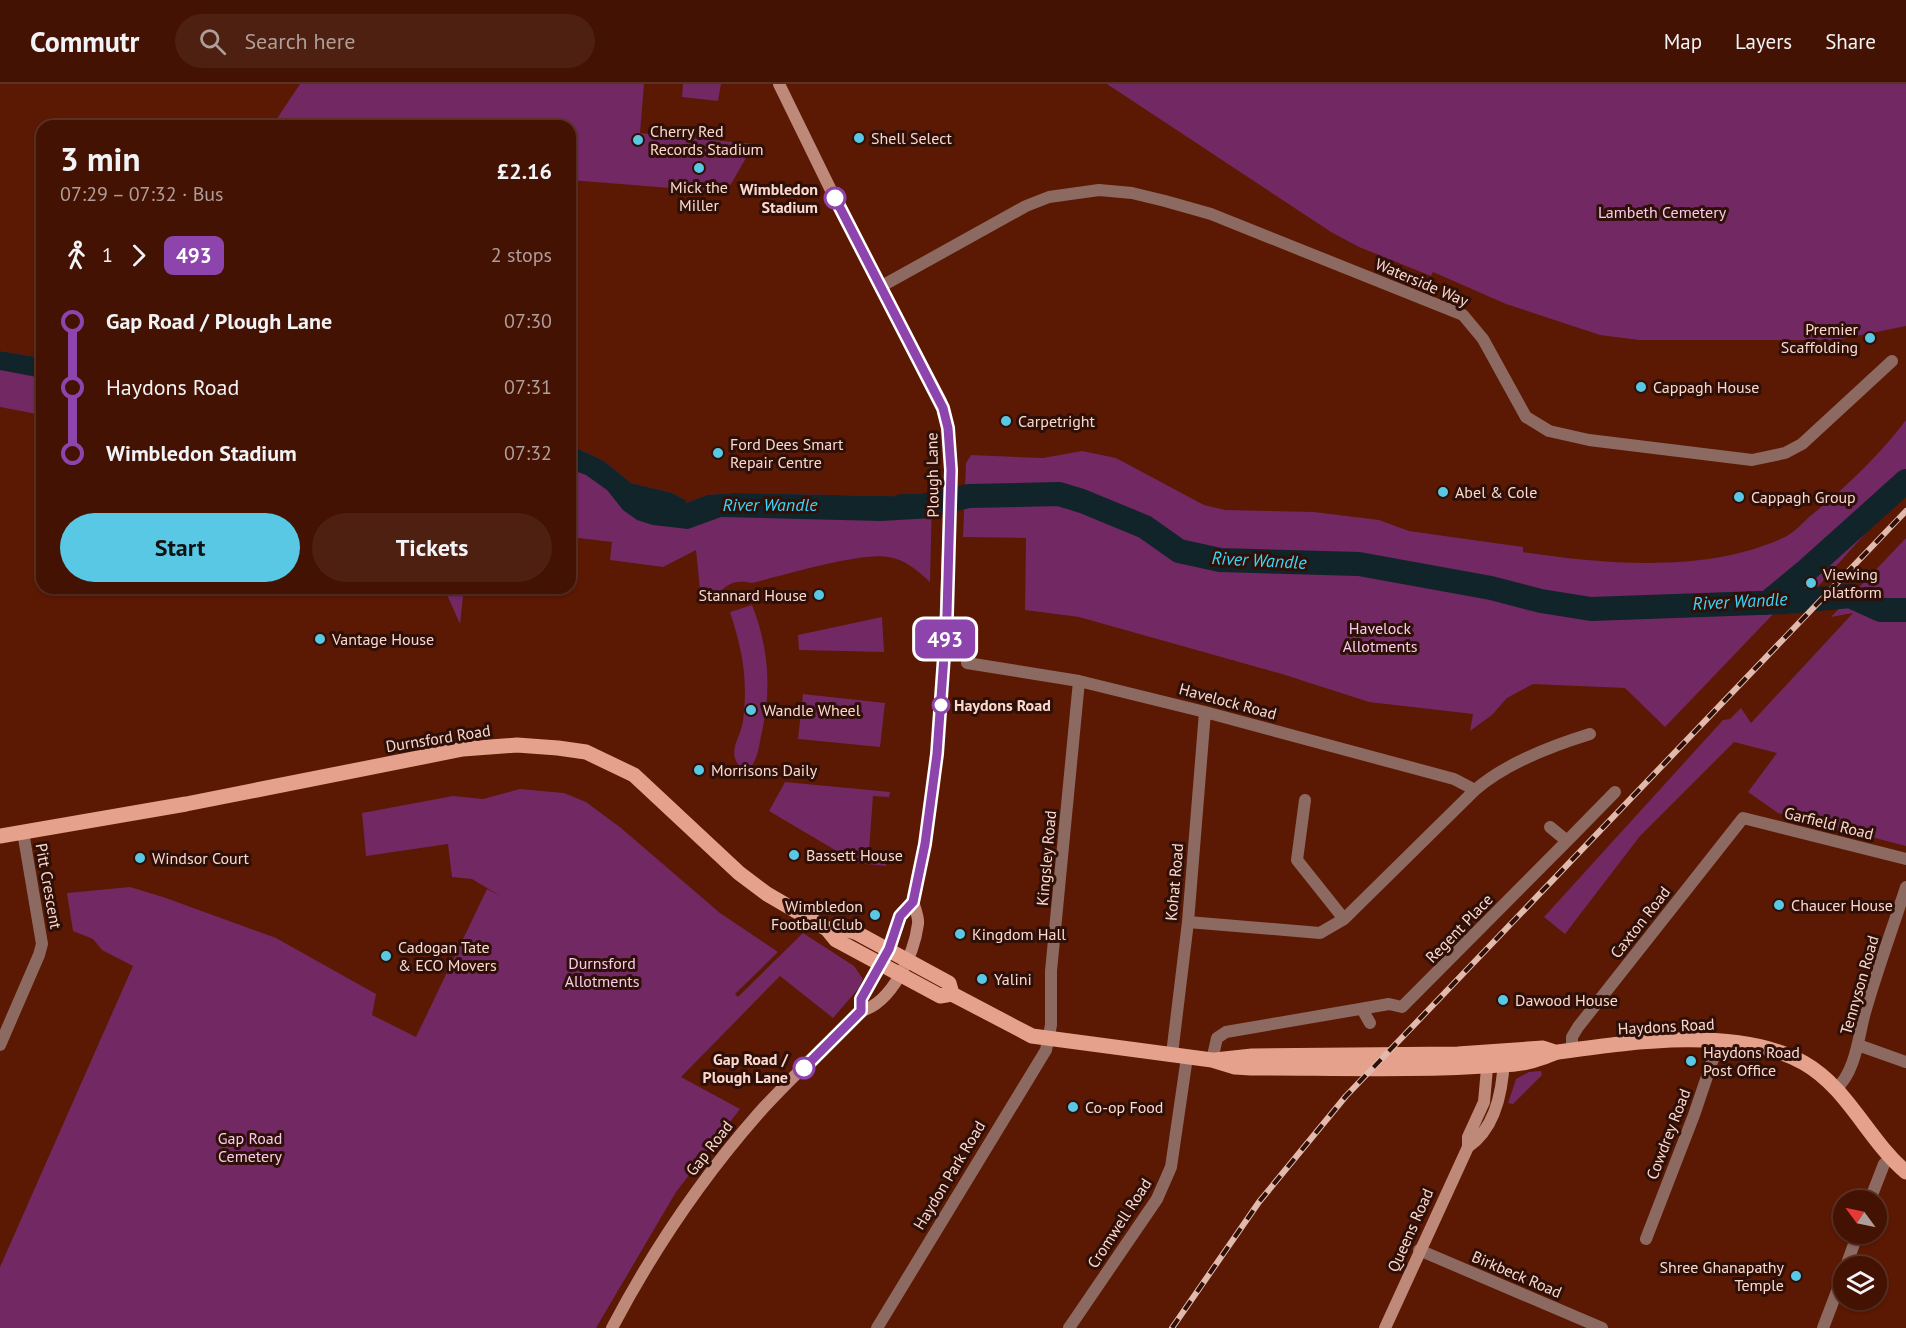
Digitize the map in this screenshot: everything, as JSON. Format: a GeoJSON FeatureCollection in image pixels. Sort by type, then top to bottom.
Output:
{"type":"FeatureCollection","features":[{"type":"Feature","properties":{"kind":"main road","name":"Plough Lane"},"geometry":{"type":"LineString","coordinates":[[779,84],[880,287],[941,401],[948,428],[951,478],[947,614],[937,754],[925,844],[913,902],[919,922],[907,959],[899,975]]}},
{"type":"Feature","properties":{"kind":"main road","name":"Durnsford Road"},"geometry":{"type":"LineString","coordinates":[[0,836],[463,749],[517,745],[585,752],[634,775],[739,873],[767,894],[827,929],[836,940],[899,975]]}},
{"type":"Feature","properties":{"kind":"main road","name":"Plough Lane"},"geometry":{"type":"LineString","coordinates":[[880,965],[889,949],[900,916],[913,902]]}},
{"type":"Feature","properties":{"kind":"main road","name":"Durnsford Road"},"geometry":{"type":"LineString","coordinates":[[827,929],[842,928],[907,959]]}},
{"type":"Feature","properties":{"kind":"main road","name":"Haydons Road"},"geometry":{"type":"LineString","coordinates":[[907,959],[949,982],[952,994]]}},
{"type":"Feature","properties":{"kind":"main road","name":"Gap Road"},"geometry":{"type":"LineString","coordinates":[[861,1011],[861,999],[880,965]]}},
{"type":"Feature","properties":{"kind":"main road","name":"Haydons Road"},"geometry":{"type":"LineString","coordinates":[[899,975],[940,996],[952,994],[1025,1033],[1212,1060],[1251,1062],[1458,1061],[1496,1058],[1528,1062],[1555,1052],[1691,1040],[1748,1044],[1791,1056],[1820,1074],[1836,1089],[1890,1158],[1906,1172]]}},
{"type":"Feature","properties":{"kind":"main road","name":"Gap Road"},"geometry":{"type":"LineString","coordinates":[[612,1328],[661,1245],[722,1157],[760,1112],[861,1011],[871,1008],[899,975]]}},
{"type":"Feature","properties":{"kind":"main road","name":"Queens Road"},"geometry":{"type":"LineString","coordinates":[[1385,1328],[1468,1147],[1468,1137],[1484,1102],[1496,1058]]}},
{"type":"Feature","properties":{"kind":"street","name":"Waterside Way"},"geometry":{"type":"LineString","coordinates":[[880,287],[1026,206],[1049,197],[1099,190],[1132,193],[1211,214],[1463,315],[1483,339],[1526,417],[1549,431],[1752,460],[1785,453],[1802,444],[1892,361]]}},
{"type":"Feature","properties":{"kind":"street","name":"Havelock Road"},"geometry":{"type":"LineString","coordinates":[[967,663],[1079,681],[1205,712],[1454,779],[1475,790]]}},
{"type":"Feature","properties":{"kind":"street","name":"Kingsley Road"},"geometry":{"type":"LineString","coordinates":[[1049,1038],[1051,971],[1079,681]]}},
{"type":"Feature","properties":{"kind":"street","name":"Kohat Road"},"geometry":{"type":"LineString","coordinates":[[1179,1056],[1205,712]]}},
{"type":"Feature","properties":{"kind":"street"},"geometry":{"type":"LineString","coordinates":[[1188,922],[1320,933],[1344,919],[1485,781],[1553,746],[1590,734]]}},
{"type":"Feature","properties":{"kind":"street","name":"Regent Place"},"geometry":{"type":"LineString","coordinates":[[1212,1060],[1217,1038],[1226,1032],[1389,1004],[1402,1007],[1411,1001],[1615,792]]}},
{"type":"Feature","properties":{"kind":"street"},"geometry":{"type":"LineString","coordinates":[[1305,800],[1297,860],[1344,919]]}},
{"type":"Feature","properties":{"kind":"street","name":"Garfield Road"},"geometry":{"type":"LineString","coordinates":[[1743,818],[1906,859]]}},
{"type":"Feature","properties":{"kind":"street","name":"Caxton Road"},"geometry":{"type":"LineString","coordinates":[[1572,1051],[1572,1037],[1578,1026],[1743,818]]}},
{"type":"Feature","properties":{"kind":"street"},"geometry":{"type":"LineString","coordinates":[[1550,827],[1567,841]]}},
{"type":"Feature","properties":{"kind":"street","name":"Pitt Crescent"},"geometry":{"type":"LineString","coordinates":[[0,1045],[42,944],[23,832]]}},
{"type":"Feature","properties":{"kind":"street","name":"Tennyson Road"},"geometry":{"type":"LineString","coordinates":[[1836,1089],[1843,1083],[1858,1046],[1864,1017],[1906,886]]}},
{"type":"Feature","properties":{"kind":"street"},"geometry":{"type":"LineString","coordinates":[[1362,1009],[1370,1023]]}},
{"type":"Feature","properties":{"kind":"street","name":"Haydon Park Road"},"geometry":{"type":"LineString","coordinates":[[877,1328],[1046,1050],[1049,1038]]}},
{"type":"Feature","properties":{"kind":"street","name":"Cowdrey Road"},"geometry":{"type":"LineString","coordinates":[[1646,1239],[1695,1115],[1719,1041]]}},
{"type":"Feature","properties":{"kind":"street"},"geometry":{"type":"LineString","coordinates":[[1858,1046],[1906,1062]]}},
{"type":"Feature","properties":{"kind":"street","name":"Cromwell Road"},"geometry":{"type":"LineString","coordinates":[[1069,1328],[1157,1199],[1167,1179],[1173,1158],[1179,1056]]}},
{"type":"Feature","properties":{"kind":"street"},"geometry":{"type":"LineString","coordinates":[[1874,1190],[1884,1164],[1890,1158]]}},
{"type":"Feature","properties":{"kind":"street","name":"Birkbeck Road"},"geometry":{"type":"LineString","coordinates":[[1419,1250],[1602,1328]]}},
{"type":"Feature","properties":{"kind":"street"},"geometry":{"type":"LineString","coordinates":[[1823,1328],[1833,1302]]}},
{"type":"Feature","properties":{"kind":"green space","name":"Cherry Red Records Stadium"},"geometry":{"type":"Polygon","coordinates":[[[300,84],[644,84],[640,133],[754,144],[731,184],[720,192],[576,180],[576,120],[276,120],[300,84]]]}},
{"type":"Feature","properties":{"kind":"green space"},"geometry":{"type":"Polygon","coordinates":[[[683,84],[721,84],[718,101],[682,97],[683,84]]]}},
{"type":"Feature","properties":{"kind":"green space","name":"Lambeth Cemetery"},"geometry":{"type":"Polygon","coordinates":[[[1107,84],[1906,84],[1906,326],[1837,340],[1639,340],[1600,335],[1506,304],[1433,272],[1431,276],[1359,247],[1331,232],[1107,84]]]}},
{"type":"Feature","properties":{"kind":"green space"},"geometry":{"type":"Polygon","coordinates":[[[0,351],[36,357],[36,414],[0,407],[0,351]]]}},
{"type":"Feature","properties":{"kind":"green space","name":"Havelock Allotments"},"geometry":{"type":"Polygon","coordinates":[[[1906,420],[1906,488],[1813,592],[1779,608],[1665,727],[1625,688],[1533,684],[1507,698],[1492,715],[1470,731],[1473,714],[1369,702],[1282,674],[1079,617],[1025,610],[1026,538],[963,537],[966,463],[971,455],[1043,458],[1082,451],[1116,458],[1204,505],[1225,510],[1314,512],[1379,520],[1409,531],[1523,547],[1523,552],[1588,560],[1655,563],[1723,557],[1755,549],[1788,535],[1860,472],[1906,420]]]}},
{"type":"Feature","properties":{"kind":"green space"},"geometry":{"type":"Polygon","coordinates":[[[576,448],[604,461],[631,483],[672,493],[686,500],[686,503],[707,495],[734,493],[932,497],[930,582],[900,560],[875,556],[841,561],[752,583],[730,584],[714,599],[701,599],[696,550],[663,567],[610,560],[612,542],[576,538],[576,448]]]}},
{"type":"Feature","properties":{"kind":"green space"},"geometry":{"type":"Polygon","coordinates":[[[1906,538],[1906,846],[1778,813],[1748,792],[1777,753],[1734,742],[1640,836],[1565,934],[1544,917],[1723,720],[1730,719],[1741,708],[1751,723],[1853,613],[1831,617],[1906,538]]]}},
{"type":"Feature","properties":{"kind":"green space"},"geometry":{"type":"Polygon","coordinates":[[[447,594],[463,594],[460,624],[447,594]]]}},
{"type":"Feature","properties":{"kind":"green space"},"geometry":{"type":"Polygon","coordinates":[[[752,605],[765,653],[767,703],[755,759],[751,767],[741,768],[734,751],[743,721],[745,679],[730,612],[752,605]]]}},
{"type":"Feature","properties":{"kind":"green space"},"geometry":{"type":"Polygon","coordinates":[[[882,617],[884,652],[799,650],[798,635],[882,617]]]}},
{"type":"Feature","properties":{"kind":"green space"},"geometry":{"type":"Polygon","coordinates":[[[803,694],[885,703],[880,747],[798,739],[803,694]]]}},
{"type":"Feature","properties":{"kind":"green space"},"geometry":{"type":"Polygon","coordinates":[[[785,782],[890,792],[889,797],[873,796],[869,851],[886,854],[886,866],[857,863],[769,811],[785,782]]]}},
{"type":"Feature","properties":{"kind":"green space","name":"Gap Road Cemetery"},"geometry":{"type":"Polygon","coordinates":[[[520,789],[564,793],[586,802],[621,828],[720,913],[778,952],[735,994],[738,997],[803,933],[854,966],[863,979],[859,988],[833,1018],[780,976],[681,1077],[740,1109],[676,1192],[596,1328],[0,1328],[0,1267],[133,966],[102,950],[93,939],[73,931],[67,893],[130,887],[276,938],[376,994],[372,1015],[416,1037],[487,889],[502,897],[472,879],[452,877],[448,844],[366,856],[362,813],[453,796],[483,799],[520,789]]]}},
{"type":"Feature","properties":{"kind":"green space"},"geometry":{"type":"Polygon","coordinates":[[[1541,1071],[1542,1075],[1513,1104],[1508,1103],[1516,1079],[1529,1072],[1541,1071]]]}},
{"type":"Feature","properties":{"kind":"water"},"geometry":{"type":"Polygon","coordinates":[[[0,351],[36,357],[36,377],[0,370],[0,351]]]}},
{"type":"Feature","properties":{"kind":"water"},"geometry":{"type":"Polygon","coordinates":[[[576,448],[604,461],[631,483],[672,493],[686,500],[686,503],[707,495],[734,493],[932,497],[933,518],[881,521],[721,517],[688,529],[653,525],[637,520],[623,510],[607,490],[586,475],[576,471],[576,448]]]}},
{"type":"Feature","properties":{"kind":"waterway"},"geometry":{"type":"LineString","coordinates":[[1767,603],[1906,481]]}},
{"type":"Feature","properties":{"kind":"waterway","name":"River Wandle"},"geometry":{"type":"LineString","coordinates":[[902,506],[922,506],[969,496],[1059,494],[1145,527],[1179,551],[1220,560],[1359,564],[1591,609],[1785,602],[1850,596],[1881,610],[1906,610]]}},
{"type":"Feature","properties":{"kind":"railway"},"geometry":{"type":"LineString","coordinates":[[1172,1328],[1259,1202],[1346,1096],[1906,511]]}},
{"type":"Feature","properties":{"kind":"bus line","name":"493"},"geometry":{"type":"LineString","coordinates":[[804,1068],[861,1011],[861,999],[889,949],[900,916],[913,902],[925,844],[937,754],[947,614],[951,470],[950,441],[943,408],[835,198]]}},
{"type":"Feature","properties":{"kind":"place","name":"Shell Select"},"geometry":{"type":"Point","coordinates":[859,138]}},
{"type":"Feature","properties":{"kind":"place","name":"Cherry Red Records Stadium"},"geometry":{"type":"Point","coordinates":[638,140]}},
{"type":"Feature","properties":{"kind":"place","name":"Mick the Miller"},"geometry":{"type":"Point","coordinates":[699,168]}},
{"type":"Feature","properties":{"kind":"place","name":"Wimbledon Stadium"},"geometry":{"type":"Point","coordinates":[835,198]}},
{"type":"Feature","properties":{"kind":"place","name":"Premier Scaffolding"},"geometry":{"type":"Point","coordinates":[1870,338]}},
{"type":"Feature","properties":{"kind":"place","name":"Cappagh House"},"geometry":{"type":"Point","coordinates":[1641,387]}},
{"type":"Feature","properties":{"kind":"place","name":"Carpetright"},"geometry":{"type":"Point","coordinates":[1006,421]}},
{"type":"Feature","properties":{"kind":"place","name":"Ford Dees Smart Repair Centre"},"geometry":{"type":"Point","coordinates":[718,453]}},
{"type":"Feature","properties":{"kind":"place","name":"Abel & Cole"},"geometry":{"type":"Point","coordinates":[1443,492]}},
{"type":"Feature","properties":{"kind":"place","name":"Cappagh Group"},"geometry":{"type":"Point","coordinates":[1739,497]}},
{"type":"Feature","properties":{"kind":"place","name":"Viewing platform"},"geometry":{"type":"Point","coordinates":[1811,583]}},
{"type":"Feature","properties":{"kind":"place","name":"Stannard House"},"geometry":{"type":"Point","coordinates":[819,595]}},
{"type":"Feature","properties":{"kind":"place","name":"Vantage House"},"geometry":{"type":"Point","coordinates":[320,639]}},
{"type":"Feature","properties":{"kind":"place","name":"Haydons Road"},"geometry":{"type":"Point","coordinates":[941,705]}},
{"type":"Feature","properties":{"kind":"place","name":"Wandle Wheel"},"geometry":{"type":"Point","coordinates":[751,710]}},
{"type":"Feature","properties":{"kind":"place","name":"Morrisons Daily"},"geometry":{"type":"Point","coordinates":[699,770]}},
{"type":"Feature","properties":{"kind":"place","name":"Bassett House"},"geometry":{"type":"Point","coordinates":[794,855]}},
{"type":"Feature","properties":{"kind":"place","name":"Windsor Court"},"geometry":{"type":"Point","coordinates":[140,858]}},
{"type":"Feature","properties":{"kind":"place","name":"Chaucer House"},"geometry":{"type":"Point","coordinates":[1779,905]}},
{"type":"Feature","properties":{"kind":"place","name":"Wimbledon Football Club"},"geometry":{"type":"Point","coordinates":[875,915]}},
{"type":"Feature","properties":{"kind":"place","name":"Kingdom Hall"},"geometry":{"type":"Point","coordinates":[960,934]}},
{"type":"Feature","properties":{"kind":"place","name":"Cadogan Tate & ECO Movers"},"geometry":{"type":"Point","coordinates":[386,956]}},
{"type":"Feature","properties":{"kind":"place","name":"Yalini"},"geometry":{"type":"Point","coordinates":[982,979]}},
{"type":"Feature","properties":{"kind":"place","name":"Dawood House"},"geometry":{"type":"Point","coordinates":[1503,1000]}},
{"type":"Feature","properties":{"kind":"place","name":"Haydons Road Post Office"},"geometry":{"type":"Point","coordinates":[1691,1061]}},
{"type":"Feature","properties":{"kind":"place","name":"Gap Road / Plough Lane"},"geometry":{"type":"Point","coordinates":[804,1068]}},
{"type":"Feature","properties":{"kind":"place","name":"Co-op Food"},"geometry":{"type":"Point","coordinates":[1073,1107]}},
{"type":"Feature","properties":{"kind":"place","name":"Shree Ghanapathy Temple"},"geometry":{"type":"Point","coordinates":[1796,1276]}},
{"type":"Feature","properties":{"kind":"park label","name":"Durnsford Allotments"},"geometry":{"type":"Point","coordinates":[602,972]}}]}
